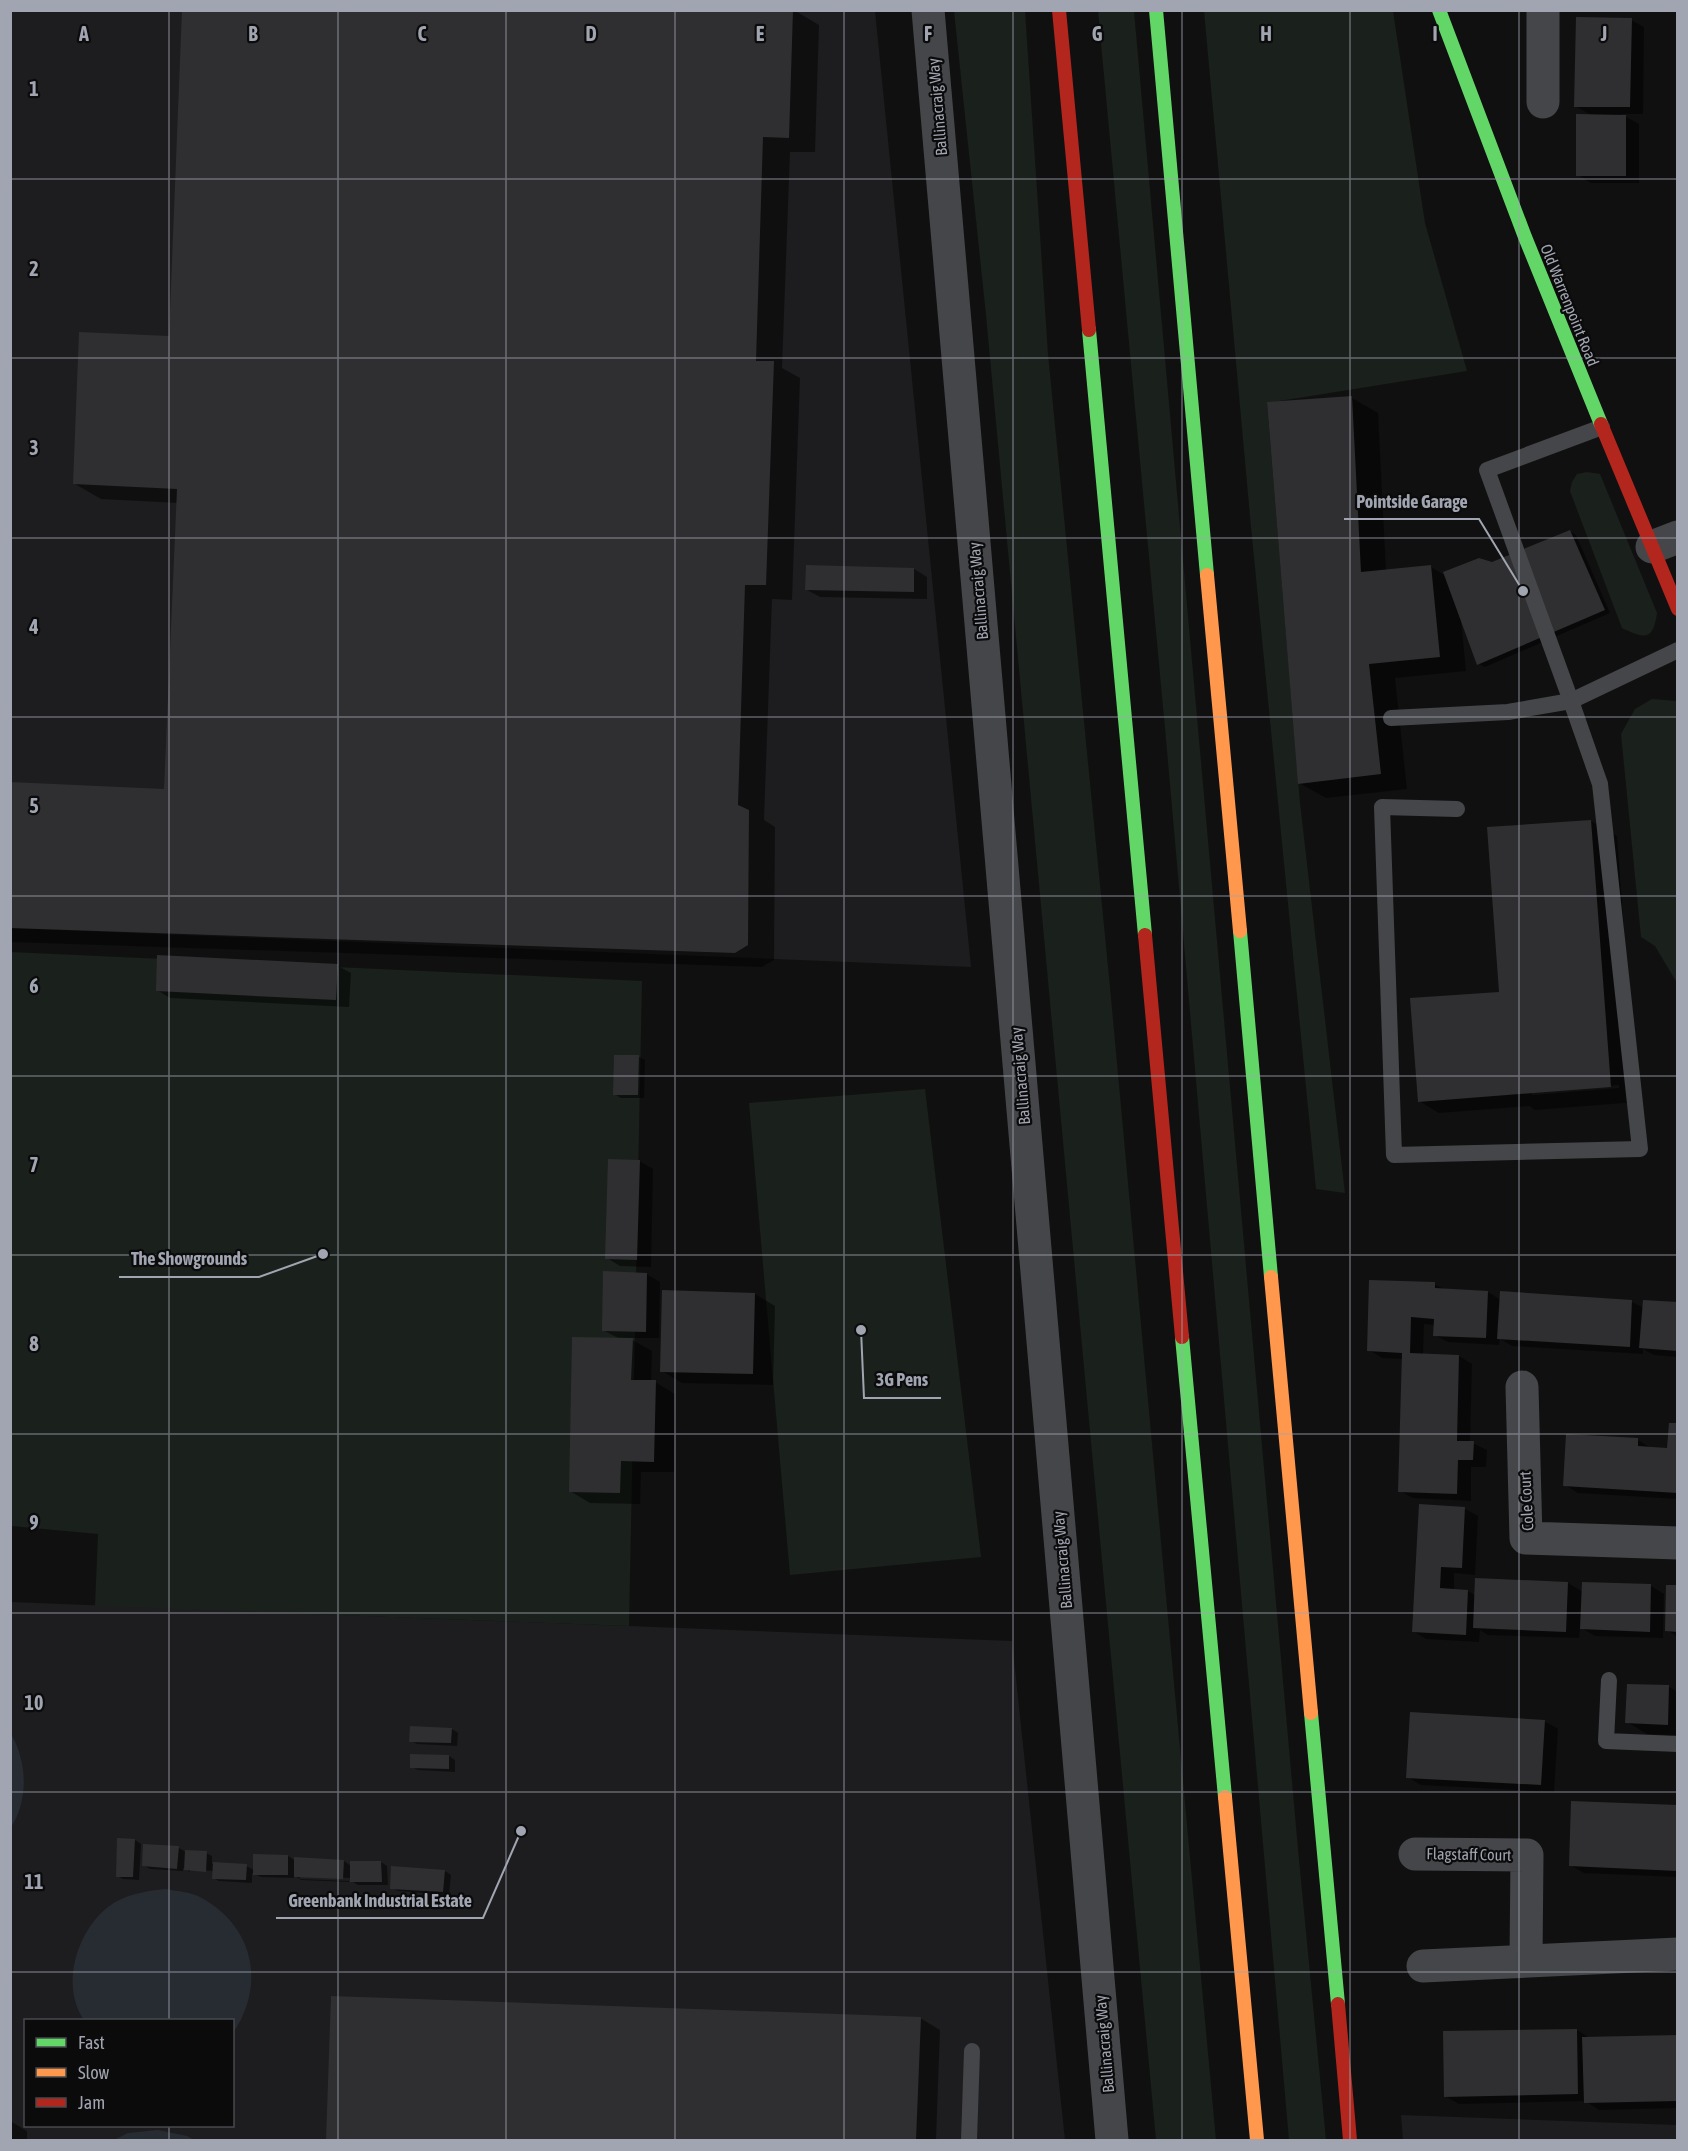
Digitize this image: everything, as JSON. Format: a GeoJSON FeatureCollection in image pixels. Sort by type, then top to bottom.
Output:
{"type":"FeatureCollection","features":[{"type":"Feature","properties":{"kind":"main road"},"geometry":{"type":"LineString","coordinates":[[1059,10],[1257,2140]]}},
{"type":"Feature","properties":{"kind":"main road"},"geometry":{"type":"LineString","coordinates":[[1156,10],[1350,2140]]}},
{"type":"Feature","properties":{"kind":"main road","name":"Old Warrenpoint Road"},"geometry":{"type":"LineString","coordinates":[[1442,11],[1485,139],[1602,427],[1665,542],[1677,609]]}},
{"type":"Feature","properties":{"kind":"street","name":"Ballinacraig Way"},"geometry":{"type":"LineString","coordinates":[[928,10],[1113,2140]]}},
{"type":"Feature","properties":{"kind":"street"},"geometry":{"type":"LineString","coordinates":[[1543,10],[1543,102]]}},
{"type":"Feature","properties":{"kind":"street","name":"Cole Court"},"geometry":{"type":"LineString","coordinates":[[1522,1387],[1526,1538],[1677,1543]]}},
{"type":"Feature","properties":{"kind":"street","name":"Flagstaff Court"},"geometry":{"type":"LineString","coordinates":[[1415,1854],[1527,1856],[1527,1960]]}},
{"type":"Feature","properties":{"kind":"street"},"geometry":{"type":"LineString","coordinates":[[1423,1966],[1677,1954]]}},
{"type":"Feature","properties":{"kind":"lane"},"geometry":{"type":"LineString","coordinates":[[1457,809],[1382,807],[1394,1155],[1640,1149],[1600,784],[1487,470],[1602,427]]}},
{"type":"Feature","properties":{"kind":"lane"},"geometry":{"type":"LineString","coordinates":[[1391,718],[1508,712],[1571,701],[1677,650]]}},
{"type":"Feature","properties":{"kind":"lane"},"geometry":{"type":"LineString","coordinates":[[1609,1680],[1606,1741],[1677,1744]]}},
{"type":"Feature","properties":{"kind":"lane"},"geometry":{"type":"LineString","coordinates":[[969,2140],[972,2051]]}},
{"type":"Feature","properties":{"kind":"shaded area"},"geometry":{"type":"Polygon","coordinates":[[[11,11],[875,11],[971,967],[11,928],[11,11]]]}},
{"type":"Feature","properties":{"kind":"shaded area"},"geometry":{"type":"Polygon","coordinates":[[[954,11],[1025,11],[1048,354],[1110,987],[1216,2140],[1156,2140],[986,315],[954,11]]]}},
{"type":"Feature","properties":{"kind":"shaded area"},"geometry":{"type":"Polygon","coordinates":[[[1098,11],[1134,11],[1326,2140],[1289,2140],[1166,739],[1098,11]]]}},
{"type":"Feature","properties":{"kind":"shaded area"},"geometry":{"type":"Polygon","coordinates":[[[1204,11],[1393,11],[1425,223],[1467,371],[1267,403],[1300,803],[1345,1193],[1316,1189],[1251,527],[1204,11]]]}},
{"type":"Feature","properties":{"kind":"shaded area"},"geometry":{"type":"Polygon","coordinates":[[[1587,472],[1600,474],[1657,613],[1653,629],[1647,635],[1622,628],[1570,491],[1577,474],[1587,472]]]}},
{"type":"Feature","properties":{"kind":"shaded area"},"geometry":{"type":"Polygon","coordinates":[[[1652,699],[1677,701],[1677,983],[1655,946],[1641,937],[1621,734],[1635,709],[1652,699]]]}},
{"type":"Feature","properties":{"kind":"shaded area"},"geometry":{"type":"Polygon","coordinates":[[[11,952],[642,981],[629,1626],[95,1606],[98,1534],[11,1526],[11,952]]]}},
{"type":"Feature","properties":{"kind":"shaded area"},"geometry":{"type":"Polygon","coordinates":[[[925,1089],[981,1557],[790,1575],[749,1103],[925,1089]]]}},
{"type":"Feature","properties":{"kind":"shaded area"},"geometry":{"type":"Polygon","coordinates":[[[11,1602],[1012,1641],[1065,2140],[11,2140],[11,1602]]]}},
{"type":"Feature","properties":{"kind":"shaded area"},"geometry":{"type":"Polygon","coordinates":[[[11,1734],[20,1756],[24,1780],[21,1805],[11,1827],[11,1734]]]}},
{"type":"Feature","properties":{"kind":"shaded area"},"geometry":{"type":"Polygon","coordinates":[[[166,1889],[198,1896],[217,1908],[242,1938],[249,1956],[250,1994],[244,2014],[234,2031],[234,2019],[84,2019],[73,1991],[75,1960],[80,1944],[97,1917],[108,1907],[121,1899],[143,1892],[166,1889]]]}},
{"type":"Feature","properties":{"kind":"shaded area"},"geometry":{"type":"Polygon","coordinates":[[[1401,2115],[1677,2125],[1677,2140],[1403,2140],[1401,2115]]]}},
{"type":"Feature","properties":{"kind":"shaded area"},"geometry":{"type":"Polygon","coordinates":[[[158,2130],[187,2136],[194,2140],[114,2140],[128,2133],[158,2130]]]}},
{"type":"Feature","properties":{"kind":"building"},"geometry":{"type":"Polygon","coordinates":[[[182,10],[793,10],[789,138],[763,137],[756,361],[774,361],[766,585],[745,585],[738,805],[749,810],[748,945],[735,953],[10,928],[10,782],[164,789],[177,489],[73,484],[79,332],[169,336],[182,10]]]}},
{"type":"Feature","properties":{"kind":"building"},"geometry":{"type":"Polygon","coordinates":[[[1576,17],[1632,18],[1630,107],[1574,107],[1576,17]]]}},
{"type":"Feature","properties":{"kind":"building"},"geometry":{"type":"Polygon","coordinates":[[[1576,114],[1626,115],[1626,176],[1576,176],[1576,114]]]}},
{"type":"Feature","properties":{"kind":"building"},"geometry":{"type":"Polygon","coordinates":[[[1352,396],[1361,572],[1431,565],[1440,657],[1369,664],[1381,774],[1298,784],[1267,402],[1352,396]]]}},
{"type":"Feature","properties":{"kind":"building"},"geometry":{"type":"Polygon","coordinates":[[[1570,530],[1605,610],[1477,665],[1443,572],[1479,558],[1492,562],[1570,530]]]}},
{"type":"Feature","properties":{"kind":"building"},"geometry":{"type":"Polygon","coordinates":[[[806,565],[914,568],[914,592],[805,590],[806,565]]]}},
{"type":"Feature","properties":{"kind":"building"},"geometry":{"type":"Polygon","coordinates":[[[1591,820],[1611,1087],[1418,1102],[1410,998],[1499,992],[1487,827],[1591,820]]]}},
{"type":"Feature","properties":{"kind":"building"},"geometry":{"type":"Polygon","coordinates":[[[157,955],[338,964],[336,1000],[156,991],[157,955]]]}},
{"type":"Feature","properties":{"kind":"building"},"geometry":{"type":"Polygon","coordinates":[[[614,1055],[639,1055],[638,1095],[613,1095],[614,1055]]]}},
{"type":"Feature","properties":{"kind":"building"},"geometry":{"type":"Polygon","coordinates":[[[608,1159],[640,1160],[637,1260],[605,1259],[608,1159]]]}},
{"type":"Feature","properties":{"kind":"building"},"geometry":{"type":"Polygon","coordinates":[[[603,1271],[647,1273],[646,1332],[602,1331],[603,1271]]]}},
{"type":"Feature","properties":{"kind":"building"},"geometry":{"type":"Polygon","coordinates":[[[1369,1280],[1435,1282],[1435,1288],[1488,1291],[1486,1338],[1433,1336],[1434,1319],[1411,1317],[1410,1353],[1459,1355],[1457,1441],[1474,1441],[1473,1460],[1458,1460],[1457,1494],[1398,1492],[1402,1353],[1367,1351],[1369,1280]]]}},
{"type":"Feature","properties":{"kind":"building"},"geometry":{"type":"Polygon","coordinates":[[[662,1290],[755,1293],[753,1374],[660,1372],[662,1290]]]}},
{"type":"Feature","properties":{"kind":"building"},"geometry":{"type":"Polygon","coordinates":[[[1500,1291],[1632,1300],[1630,1347],[1497,1339],[1500,1291]]]}},
{"type":"Feature","properties":{"kind":"building"},"geometry":{"type":"Polygon","coordinates":[[[1643,1300],[1678,1302],[1678,1351],[1639,1348],[1643,1300]]]}},
{"type":"Feature","properties":{"kind":"building"},"geometry":{"type":"Polygon","coordinates":[[[572,1337],[633,1338],[631,1380],[656,1380],[654,1462],[621,1461],[620,1493],[569,1492],[572,1337]]]}},
{"type":"Feature","properties":{"kind":"building"},"geometry":{"type":"Polygon","coordinates":[[[1669,1423],[1678,1423],[1678,1493],[1563,1486],[1566,1434],[1638,1438],[1638,1446],[1667,1448],[1669,1423]]]}},
{"type":"Feature","properties":{"kind":"building"},"geometry":{"type":"Polygon","coordinates":[[[1419,1504],[1465,1507],[1462,1568],[1441,1567],[1440,1588],[1468,1590],[1466,1635],[1412,1632],[1419,1504]]]}},
{"type":"Feature","properties":{"kind":"building"},"geometry":{"type":"Polygon","coordinates":[[[1475,1578],[1568,1582],[1566,1632],[1473,1628],[1475,1578]]]}},
{"type":"Feature","properties":{"kind":"building"},"geometry":{"type":"Polygon","coordinates":[[[1582,1582],[1651,1584],[1650,1632],[1580,1629],[1582,1582]]]}},
{"type":"Feature","properties":{"kind":"building"},"geometry":{"type":"Polygon","coordinates":[[[1666,1585],[1678,1585],[1678,1632],[1665,1631],[1666,1585]]]}},
{"type":"Feature","properties":{"kind":"building"},"geometry":{"type":"Polygon","coordinates":[[[1627,1684],[1669,1685],[1668,1725],[1625,1723],[1627,1684]]]}},
{"type":"Feature","properties":{"kind":"building"},"geometry":{"type":"Polygon","coordinates":[[[1410,1712],[1545,1720],[1541,1785],[1406,1778],[1410,1712]]]}},
{"type":"Feature","properties":{"kind":"building"},"geometry":{"type":"Polygon","coordinates":[[[410,1726],[452,1728],[451,1743],[409,1742],[410,1726]]]}},
{"type":"Feature","properties":{"kind":"building"},"geometry":{"type":"Polygon","coordinates":[[[410,1754],[449,1755],[449,1769],[410,1768],[410,1754]]]}},
{"type":"Feature","properties":{"kind":"building"},"geometry":{"type":"Polygon","coordinates":[[[1571,1801],[1678,1805],[1678,1871],[1569,1866],[1571,1801]]]}},
{"type":"Feature","properties":{"kind":"building"},"geometry":{"type":"Polygon","coordinates":[[[117,1838],[135,1839],[133,1877],[116,1877],[117,1838]]]}},
{"type":"Feature","properties":{"kind":"building"},"geometry":{"type":"Polygon","coordinates":[[[143,1844],[179,1846],[177,1869],[142,1866],[143,1844]]]}},
{"type":"Feature","properties":{"kind":"building"},"geometry":{"type":"Polygon","coordinates":[[[185,1850],[207,1851],[206,1872],[184,1870],[185,1850]]]}},
{"type":"Feature","properties":{"kind":"building"},"geometry":{"type":"Polygon","coordinates":[[[253,1854],[288,1855],[288,1875],[253,1875],[253,1854]]]}},
{"type":"Feature","properties":{"kind":"building"},"geometry":{"type":"Polygon","coordinates":[[[294,1857],[344,1860],[343,1879],[294,1877],[294,1857]]]}},
{"type":"Feature","properties":{"kind":"building"},"geometry":{"type":"Polygon","coordinates":[[[350,1861],[381,1861],[382,1882],[350,1882],[350,1861]]]}},
{"type":"Feature","properties":{"kind":"building"},"geometry":{"type":"Polygon","coordinates":[[[213,1862],[247,1864],[246,1880],[212,1879],[213,1862]]]}},
{"type":"Feature","properties":{"kind":"building"},"geometry":{"type":"Polygon","coordinates":[[[391,1866],[445,1870],[443,1892],[390,1889],[391,1866]]]}},
{"type":"Feature","properties":{"kind":"building"},"geometry":{"type":"Polygon","coordinates":[[[331,1996],[921,2017],[916,2140],[326,2140],[331,1996]]]}},
{"type":"Feature","properties":{"kind":"building"},"geometry":{"type":"Polygon","coordinates":[[[1577,2029],[1578,2094],[1444,2097],[1443,2031],[1577,2029]]]}},
{"type":"Feature","properties":{"kind":"building"},"geometry":{"type":"Polygon","coordinates":[[[1678,2035],[1678,2101],[1584,2103],[1582,2037],[1678,2035]]]}},
{"type":"Feature","properties":{"kind":"traffic: fast"},"geometry":{"type":"LineString","coordinates":[[1156,10],[1207,575]]}},
{"type":"Feature","properties":{"kind":"traffic: fast"},"geometry":{"type":"LineString","coordinates":[[1439,10],[1525,237],[1601,424]]}},
{"type":"Feature","properties":{"kind":"traffic: fast"},"geometry":{"type":"LineString","coordinates":[[1089,330],[1145,935]]}},
{"type":"Feature","properties":{"kind":"traffic: fast"},"geometry":{"type":"LineString","coordinates":[[1240,931],[1271,1277]]}},
{"type":"Feature","properties":{"kind":"traffic: fast"},"geometry":{"type":"LineString","coordinates":[[1182,1337],[1225,1797]]}},
{"type":"Feature","properties":{"kind":"traffic: fast"},"geometry":{"type":"LineString","coordinates":[[1311,1713],[1338,2004]]}},
{"type":"Feature","properties":{"kind":"traffic: slow"},"geometry":{"type":"LineString","coordinates":[[1207,575],[1240,931]]}},
{"type":"Feature","properties":{"kind":"traffic: slow"},"geometry":{"type":"LineString","coordinates":[[1271,1277],[1311,1713]]}},
{"type":"Feature","properties":{"kind":"traffic: slow"},"geometry":{"type":"LineString","coordinates":[[1225,1797],[1257,2140]]}},
{"type":"Feature","properties":{"kind":"traffic: jam"},"geometry":{"type":"LineString","coordinates":[[1059,10],[1089,330]]}},
{"type":"Feature","properties":{"kind":"traffic: jam"},"geometry":{"type":"LineString","coordinates":[[1601,424],[1678,609]]}},
{"type":"Feature","properties":{"kind":"traffic: jam"},"geometry":{"type":"LineString","coordinates":[[1145,935],[1182,1337]]}},
{"type":"Feature","properties":{"kind":"traffic: jam"},"geometry":{"type":"LineString","coordinates":[[1338,2004],[1350,2140]]}},
{"type":"Feature","properties":{"kind":"place","name":"Pointside Garage"},"geometry":{"type":"Point","coordinates":[1523,591]}},
{"type":"Feature","properties":{"kind":"place","name":"The Showgrounds"},"geometry":{"type":"Point","coordinates":[323,1254]}},
{"type":"Feature","properties":{"kind":"place","name":"3G Pens"},"geometry":{"type":"Point","coordinates":[861,1330]}},
{"type":"Feature","properties":{"kind":"place","name":"Greenbank Industrial Estate"},"geometry":{"type":"Point","coordinates":[521,1831]}}]}
